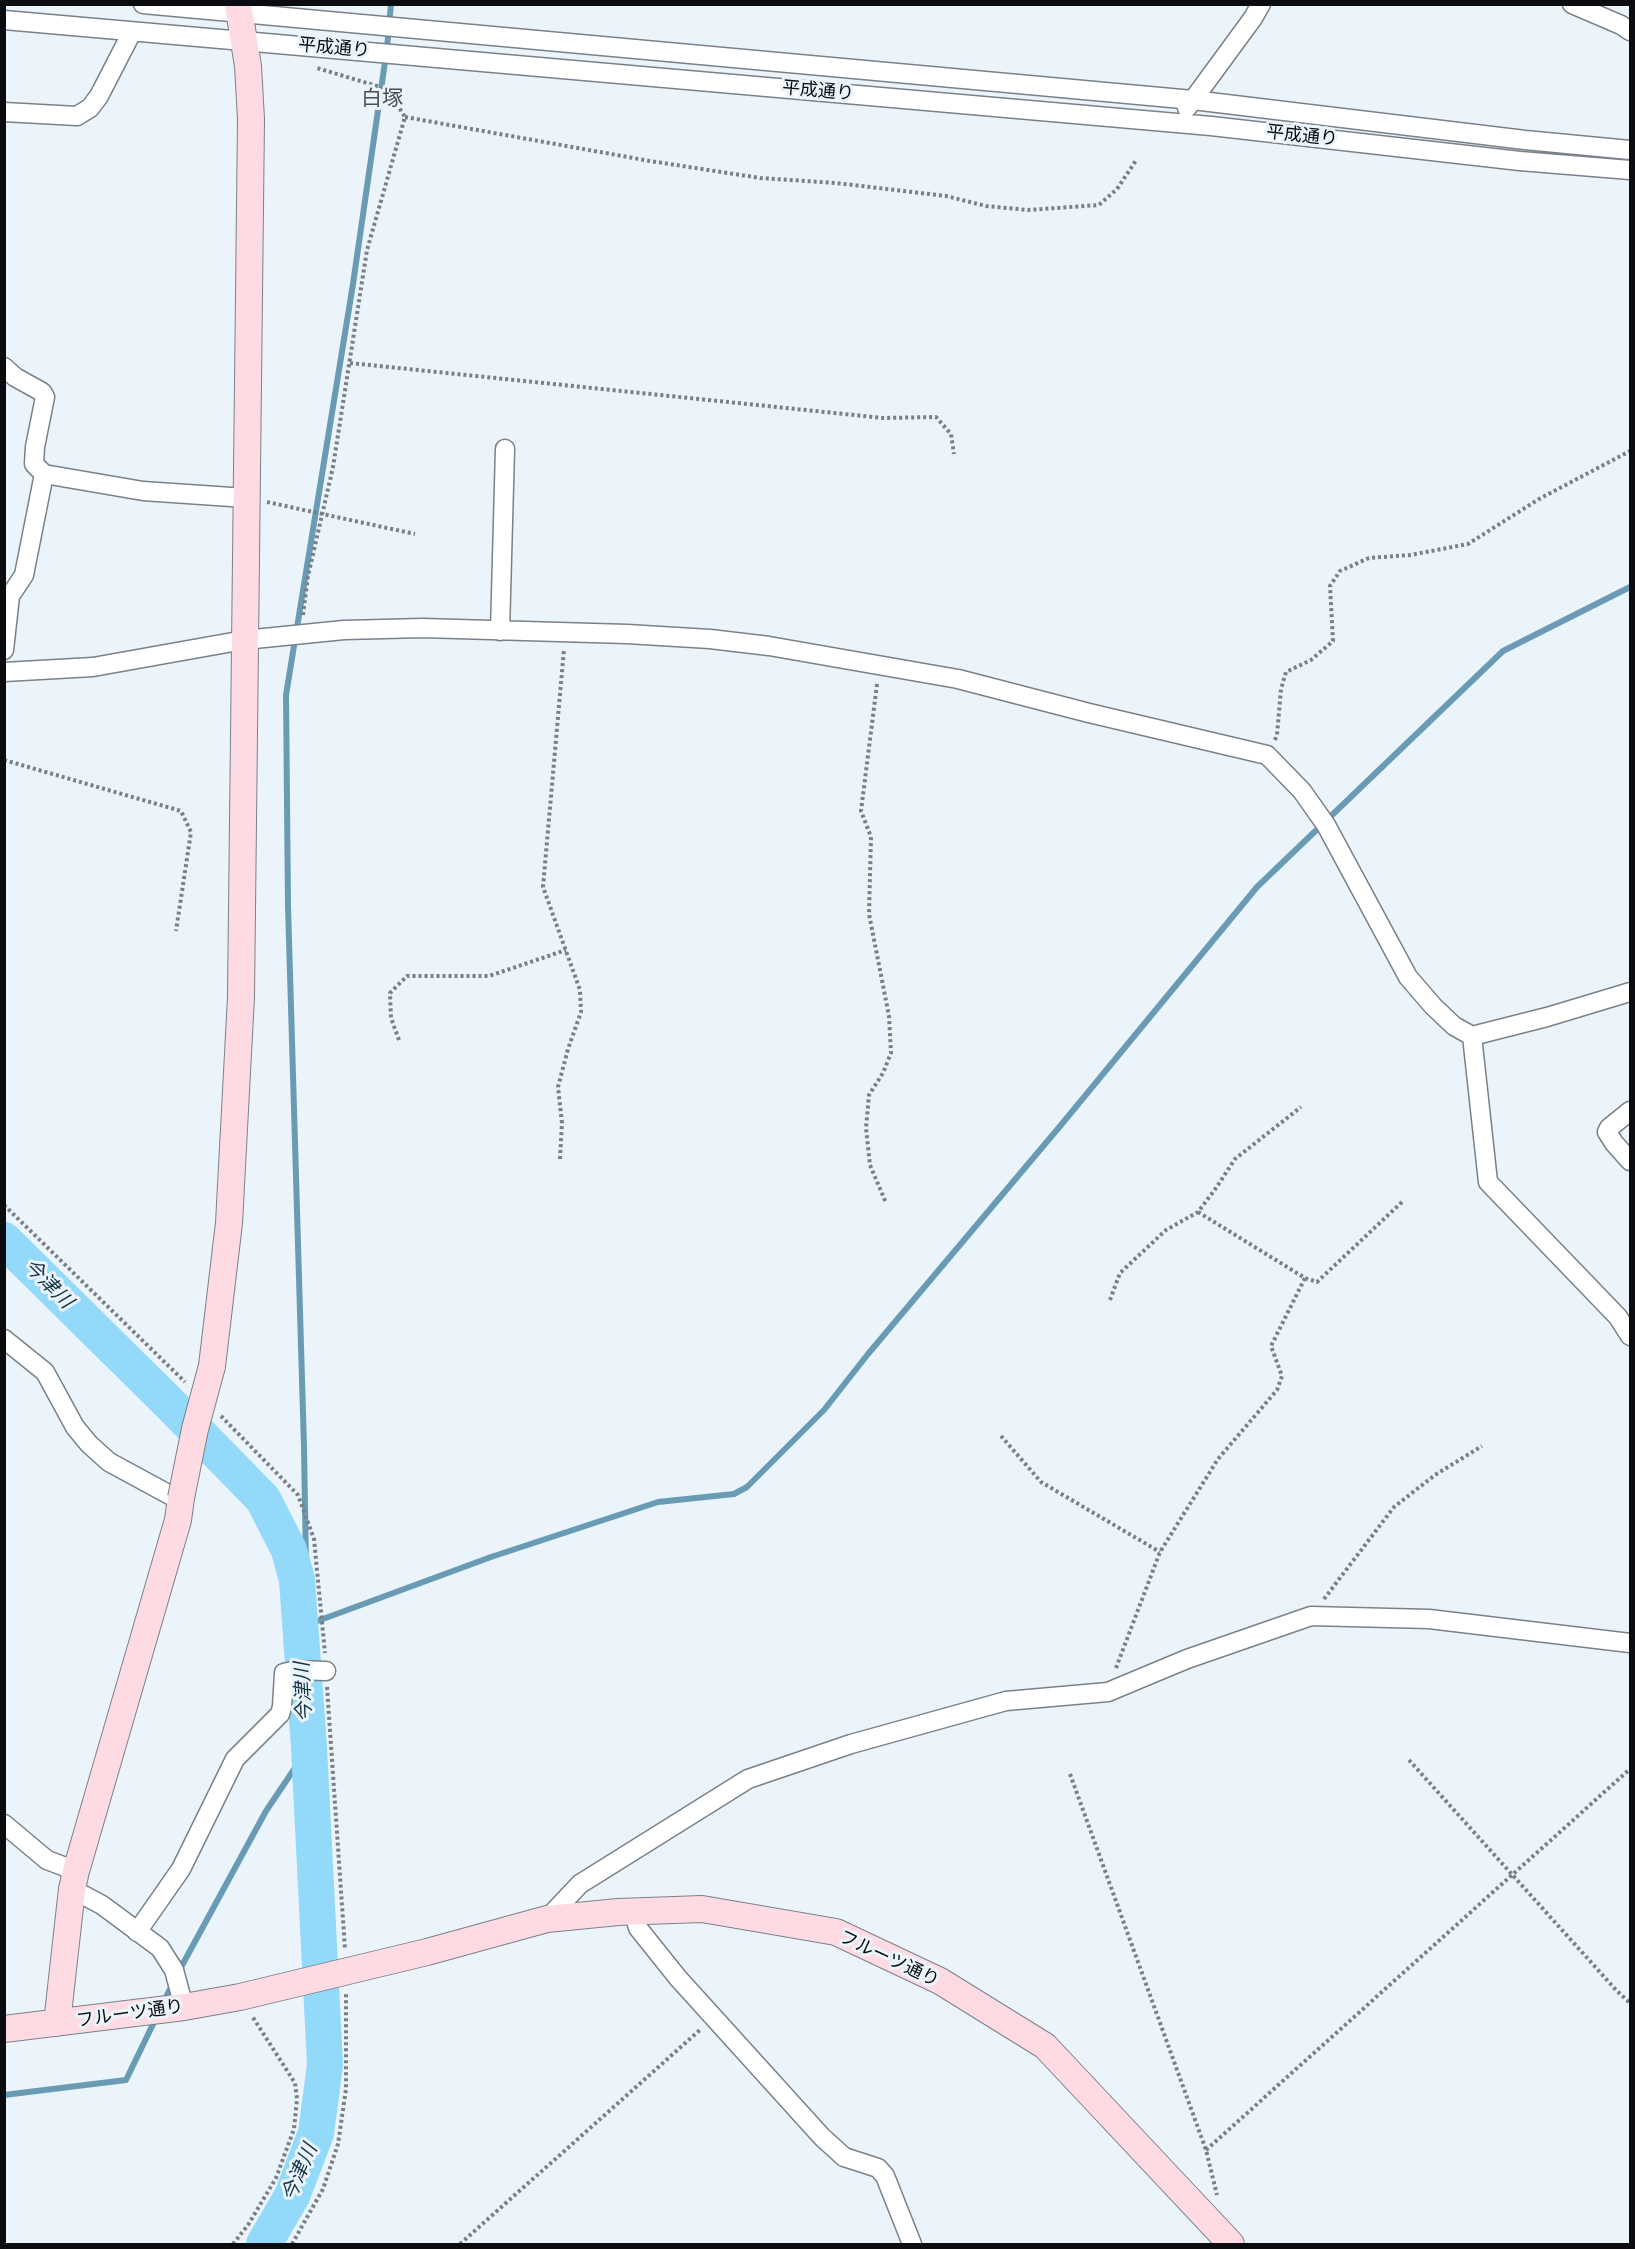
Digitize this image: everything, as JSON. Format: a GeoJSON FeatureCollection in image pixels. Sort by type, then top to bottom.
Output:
{"type":"FeatureCollection","features":[{"type":"Feature","properties":{"kind":"street","name":"平成通り"},"geometry":{"type":"LineString","coordinates":[[143,4],[239,8],[1193,100],[1525,140],[1630,150]]}},
{"type":"Feature","properties":{"kind":"street"},"geometry":{"type":"LineString","coordinates":[[1175,123],[1261,4]]}},
{"type":"Feature","properties":{"kind":"street"},"geometry":{"type":"LineString","coordinates":[[1572,4],[1630,31]]}},
{"type":"Feature","properties":{"kind":"street"},"geometry":{"type":"LineString","coordinates":[[57,2023],[74,1880],[178,1520],[195,1430],[212,1366],[229,1223],[241,997],[251,119],[248,66],[239,8]]}},
{"type":"Feature","properties":{"kind":"street","name":"平成通り"},"geometry":{"type":"LineString","coordinates":[[4,20],[1175,123],[1630,170]]}},
{"type":"Feature","properties":{"kind":"street"},"geometry":{"type":"LineString","coordinates":[[4,112],[77,116],[90,108],[99,96],[132,32]]}},
{"type":"Feature","properties":{"kind":"street"},"geometry":{"type":"LineString","coordinates":[[4,367],[15,377],[42,392],[45,397],[34,464],[44,474],[143,491],[246,498]]}},
{"type":"Feature","properties":{"kind":"street"},"geometry":{"type":"LineString","coordinates":[[500,631],[505,449]]}},
{"type":"Feature","properties":{"kind":"street"},"geometry":{"type":"LineString","coordinates":[[4,650],[10,596],[24,575],[44,474]]}},
{"type":"Feature","properties":{"kind":"street"},"geometry":{"type":"LineString","coordinates":[[4,672],[93,667],[244,640],[301,634],[344,630],[423,628],[627,634],[710,639],[769,646],[958,679],[1267,755],[1302,791],[1326,825],[1408,977],[1454,1026],[1472,1036],[1547,1017],[1630,992]]}},
{"type":"Feature","properties":{"kind":"street"},"geometry":{"type":"LineString","coordinates":[[1472,1036],[1488,1182],[1618,1317],[1630,1336]]}},
{"type":"Feature","properties":{"kind":"street"},"geometry":{"type":"LineString","coordinates":[[1630,1111],[1607,1132],[1630,1161]]}},
{"type":"Feature","properties":{"kind":"street"},"geometry":{"type":"LineString","coordinates":[[4,1339],[45,1372],[75,1427],[89,1444],[109,1462],[181,1499]]}},
{"type":"Feature","properties":{"kind":"street"},"geometry":{"type":"LineString","coordinates":[[548,1919],[579,1884],[748,1779],[851,1744],[1006,1701],[1108,1692],[1187,1659],[1311,1616],[1429,1620],[1630,1642]]}},
{"type":"Feature","properties":{"kind":"street"},"geometry":{"type":"LineString","coordinates":[[137,1932],[181,1869],[235,1759],[280,1714],[285,1672],[326,1671]]}},
{"type":"Feature","properties":{"kind":"street"},"geometry":{"type":"LineString","coordinates":[[4,1824],[102,1905],[160,1948],[174,1970],[184,2007]]}},
{"type":"Feature","properties":{"kind":"street","name":"フルーツ通り"},"geometry":{"type":"LineString","coordinates":[[4,2029],[184,2007],[247,1995],[548,1919],[702,1909],[836,1932],[940,1982],[1045,2046],[1231,2244]]}},
{"type":"Feature","properties":{"kind":"street"},"geometry":{"type":"LineString","coordinates":[[634,1912],[638,1928],[822,2137],[844,2157],[878,2168],[885,2176],[912,2244]]}},
{"type":"Feature","properties":{"kind":"path"},"geometry":{"type":"LineString","coordinates":[[315,67],[387,89],[405,117],[749,177],[836,183],[946,196],[986,206],[1028,210],[1099,205],[1117,189],[1137,159]]}},
{"type":"Feature","properties":{"kind":"path"},"geometry":{"type":"LineString","coordinates":[[301,634],[308,576],[333,468],[367,250],[405,117]]}},
{"type":"Feature","properties":{"kind":"path"},"geometry":{"type":"LineString","coordinates":[[350,363],[883,418],[936,417],[951,434],[954,454]]}},
{"type":"Feature","properties":{"kind":"path"},"geometry":{"type":"LineString","coordinates":[[1267,755],[1277,735],[1281,689],[1286,672],[1311,660],[1333,642],[1330,586],[1340,571],[1369,558],[1410,555],[1468,544],[1539,499],[1630,451]]}},
{"type":"Feature","properties":{"kind":"path"},"geometry":{"type":"LineString","coordinates":[[246,498],[415,534]]}},
{"type":"Feature","properties":{"kind":"path"},"geometry":{"type":"LineString","coordinates":[[560,1159],[562,1123],[558,1088],[581,1012],[580,990],[543,887],[565,633]]}},
{"type":"Feature","properties":{"kind":"path"},"geometry":{"type":"LineString","coordinates":[[879,665],[861,811],[872,837],[869,914],[889,1016],[891,1053],[883,1072],[868,1095],[866,1128],[870,1166],[886,1203]]}},
{"type":"Feature","properties":{"kind":"path"},"geometry":{"type":"LineString","coordinates":[[4,760],[182,811],[191,832],[176,931]]}},
{"type":"Feature","properties":{"kind":"path"},"geometry":{"type":"LineString","coordinates":[[399,1040],[391,1018],[390,993],[407,976],[489,976],[566,950]]}},
{"type":"Feature","properties":{"kind":"path"},"geometry":{"type":"LineString","coordinates":[[1110,1300],[1120,1273],[1166,1230],[1198,1212],[1234,1159],[1301,1107]]}},
{"type":"Feature","properties":{"kind":"path"},"geometry":{"type":"LineString","coordinates":[[1198,1212],[1305,1278],[1317,1282],[1402,1202]]}},
{"type":"Feature","properties":{"kind":"path"},"geometry":{"type":"LineString","coordinates":[[1108,1692],[1160,1552],[1218,1459],[1277,1390],[1282,1377],[1271,1346],[1305,1278]]}},
{"type":"Feature","properties":{"kind":"path"},"geometry":{"type":"LineString","coordinates":[[1001,1436],[1041,1482],[1160,1552]]}},
{"type":"Feature","properties":{"kind":"path"},"geometry":{"type":"LineString","coordinates":[[1311,1616],[1394,1507],[1435,1475],[1482,1446]]}},
{"type":"Feature","properties":{"kind":"path"},"geometry":{"type":"LineString","coordinates":[[1409,1760],[1630,2003]]}},
{"type":"Feature","properties":{"kind":"path"},"geometry":{"type":"LineString","coordinates":[[1206,2150],[1513,1876],[1630,1768]]}},
{"type":"Feature","properties":{"kind":"path"},"geometry":{"type":"LineString","coordinates":[[1070,1774],[1206,2150],[1218,2198]]}},
{"type":"Feature","properties":{"kind":"path"},"geometry":{"type":"LineString","coordinates":[[233,2244],[248,2225],[276,2178],[294,2129],[297,2099],[295,2084],[247,1995]]}},
{"type":"Feature","properties":{"kind":"path"},"geometry":{"type":"LineString","coordinates":[[459,2244],[714,2017]]}},
{"type":"Feature","properties":{"kind":"waterway"},"geometry":{"type":"LineString","coordinates":[[312,1623],[306,1566],[288,906],[286,695],[353,284],[387,48],[391,4]]}},
{"type":"Feature","properties":{"kind":"waterway"},"geometry":{"type":"LineString","coordinates":[[301,1625],[312,1623],[491,1557],[658,1502],[734,1494],[747,1487],[824,1410],[868,1354],[1257,887],[1503,651],[1630,587]]}},
{"type":"Feature","properties":{"kind":"waterway","name":"今津川"},"geometry":{"type":"LineString","coordinates":[[4,1240],[263,1499],[289,1550],[297,1580],[309,1747],[325,2065],[316,2133],[292,2196],[264,2244]]}},
{"type":"Feature","properties":{"kind":"waterway"},"geometry":{"type":"LineString","coordinates":[[179,1971],[266,1811],[309,1747]]}},
{"type":"Feature","properties":{"kind":"waterway"},"geometry":{"type":"LineString","coordinates":[[163,2003],[173,1983]]}},
{"type":"Feature","properties":{"kind":"waterway"},"geometry":{"type":"LineString","coordinates":[[4,2095],[126,2080],[156,2018]]}},
{"type":"Feature","properties":{"kind":"district","name":"白塚"},"geometry":{"type":"Point","coordinates":[382,99]}}]}
